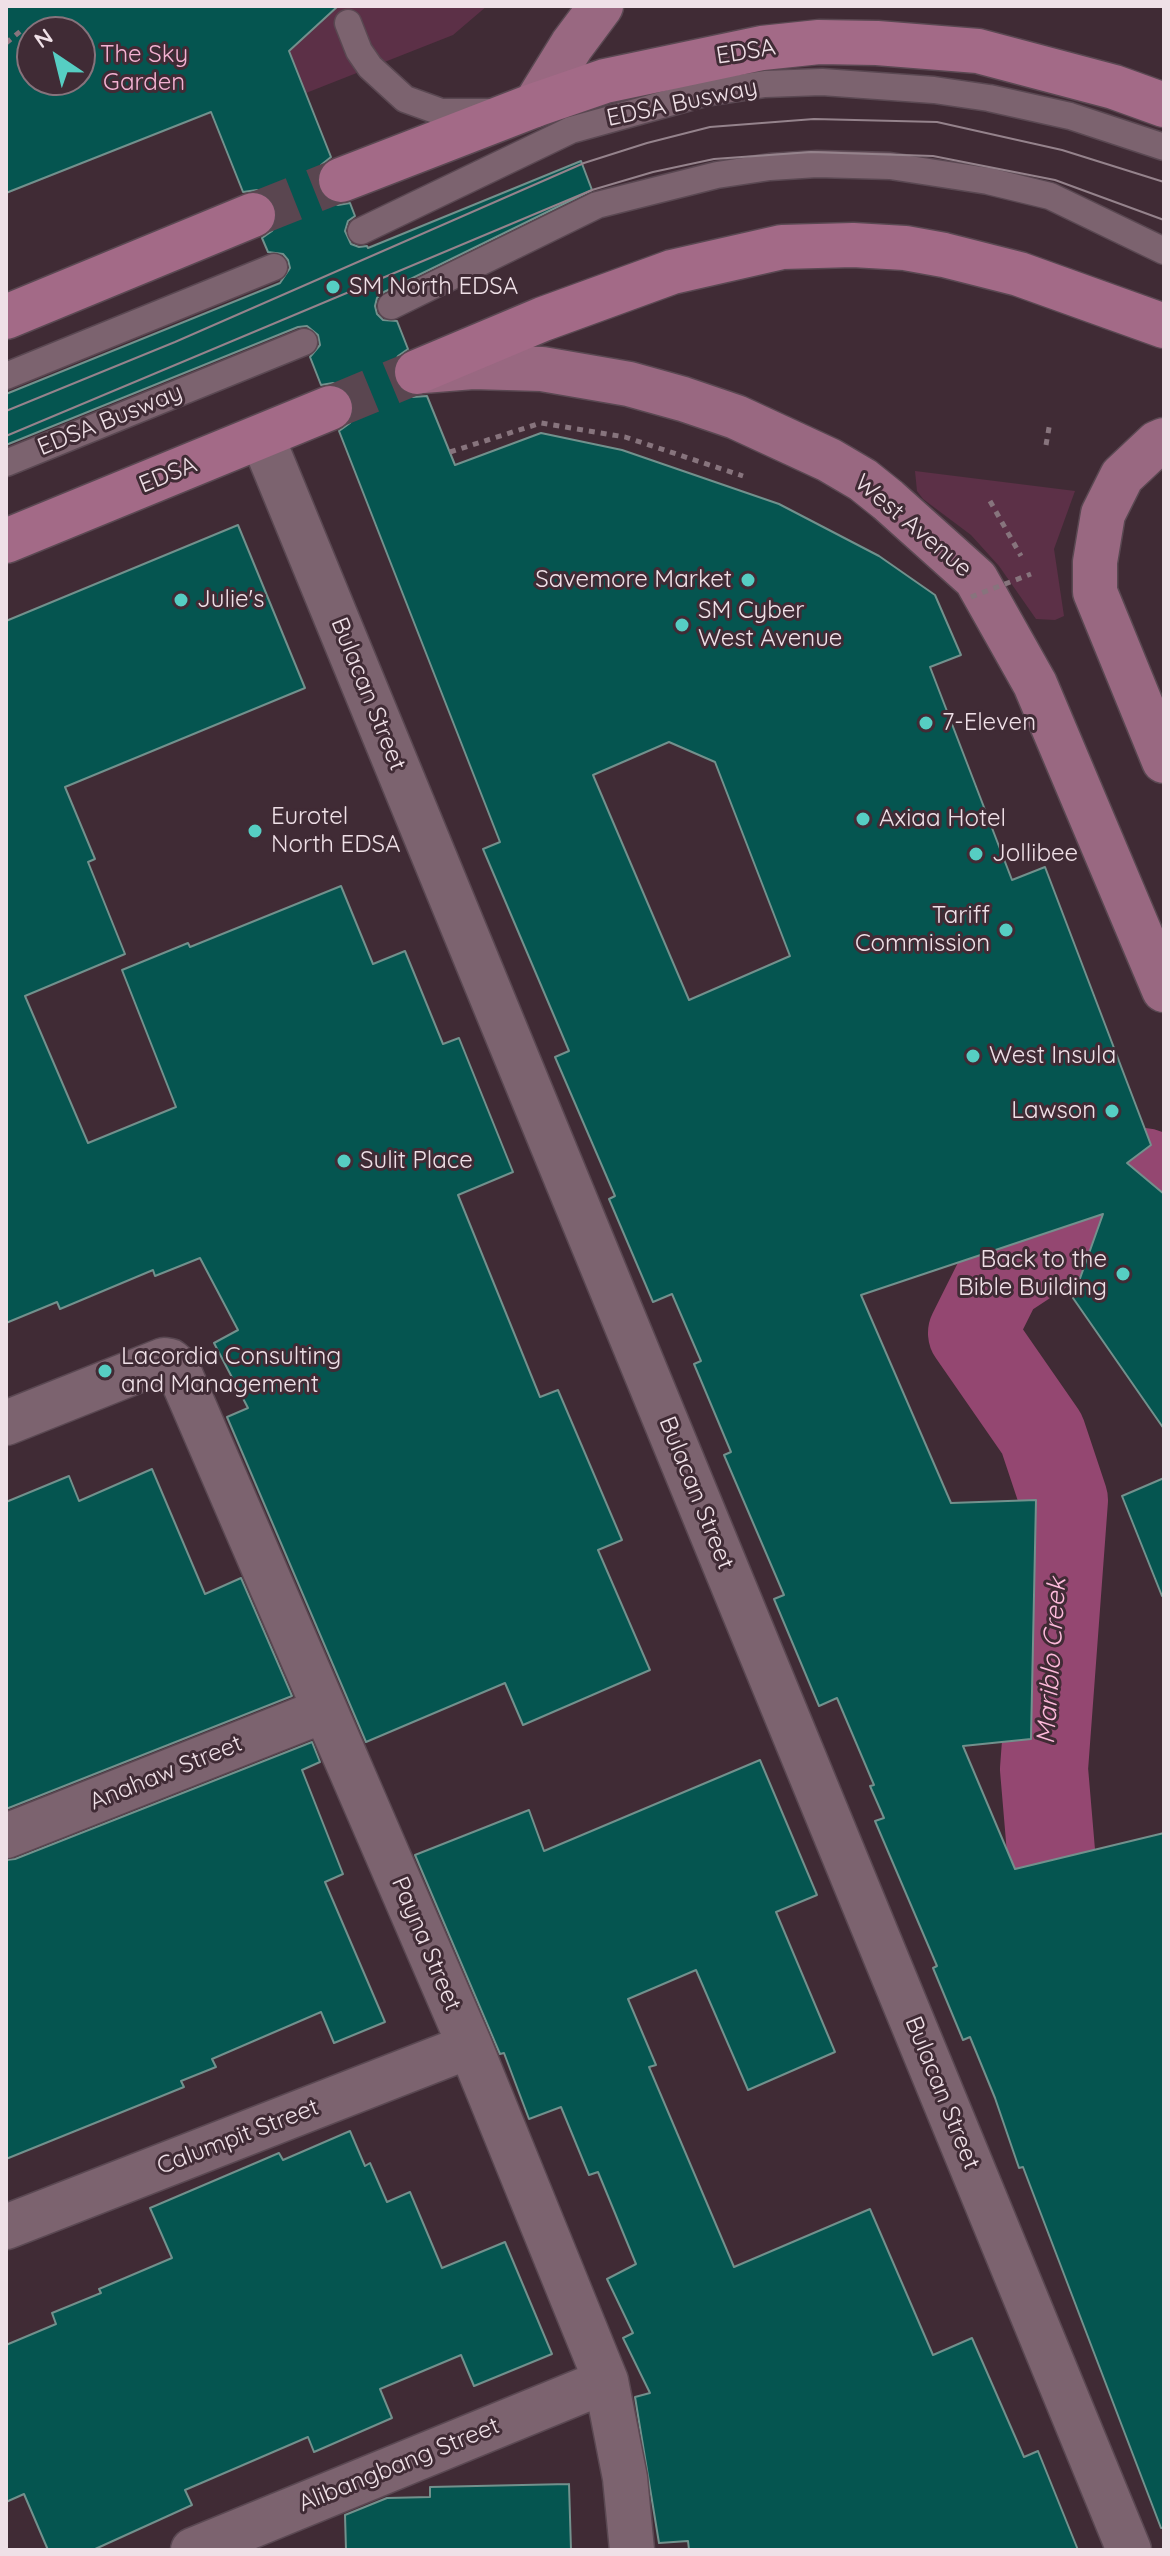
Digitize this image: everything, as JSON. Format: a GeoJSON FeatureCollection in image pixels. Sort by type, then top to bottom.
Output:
{"type":"FeatureCollection","features":[{"type":"Feature","properties":{"kind":"highway","name":"EDSA"},"geometry":{"type":"LineString","coordinates":[[341,180],[605,81],[762,48],[834,42],[938,46],[978,51],[1114,87],[1164,105]]}},
{"type":"Feature","properties":{"kind":"highway"},"geometry":{"type":"LineString","coordinates":[[6,317],[253,215]]}},
{"type":"Feature","properties":{"kind":"highway"},"geometry":{"type":"LineString","coordinates":[[417,372],[543,319],[672,272],[782,247],[866,246],[905,248],[944,255],[1019,274],[1164,326]]}},
{"type":"Feature","properties":{"kind":"highway","name":"EDSA"},"geometry":{"type":"LineString","coordinates":[[6,541],[330,408]]}},
{"type":"Feature","properties":{"kind":"main road"},"geometry":{"type":"LineString","coordinates":[[525,109],[601,6]]}},
{"type":"Feature","properties":{"kind":"main road","name":"West Avenue"},"geometry":{"type":"LineString","coordinates":[[417,372],[473,367],[542,369],[629,384],[736,417],[863,480],[888,500],[976,579],[1006,631],[1035,684],[1164,990]]}},
{"type":"Feature","properties":{"kind":"main road"},"geometry":{"type":"LineString","coordinates":[[1164,440],[1122,476],[1111,496],[1098,534],[1095,592],[1164,761]]}},
{"type":"Feature","properties":{"kind":"street","name":"Bulacan Street"},"geometry":{"type":"LineString","coordinates":[[262,437],[1129,2550]]}},
{"type":"Feature","properties":{"kind":"street","name":"Payna Street"},"geometry":{"type":"LineString","coordinates":[[6,1423],[164,1360],[174,1363],[180,1372],[470,2046],[606,2381],[625,2478],[632,2550]]}},
{"type":"Feature","properties":{"kind":"street","name":"Anahaw Street"},"geometry":{"type":"LineString","coordinates":[[6,1836],[325,1710]]}},
{"type":"Feature","properties":{"kind":"street","name":"Calumpit Street"},"geometry":{"type":"LineString","coordinates":[[6,2227],[470,2046]]}},
{"type":"Feature","properties":{"kind":"street","name":"Alibangbang Street"},"geometry":{"type":"LineString","coordinates":[[193,2550],[250,2538],[606,2381]]}},
{"type":"Feature","properties":{"kind":"lane"},"geometry":{"type":"LineString","coordinates":[[348,23],[359,51],[370,67],[405,99],[441,112],[525,109]]}},
{"type":"Feature","properties":{"kind":"lane","name":"EDSA Busway"},"geometry":{"type":"LineString","coordinates":[[361,231],[571,130],[705,93],[765,84],[822,82],[934,90],[989,98],[1070,116],[1164,147]]}},
{"type":"Feature","properties":{"kind":"lane"},"geometry":{"type":"LineString","coordinates":[[391,306],[597,205],[658,188],[770,167],[817,164],[890,166],[988,181],[1050,196],[1164,251]]}},
{"type":"Feature","properties":{"kind":"lane"},"geometry":{"type":"LineString","coordinates":[[6,376],[274,267]]}},
{"type":"Feature","properties":{"kind":"lane","name":"EDSA Busway"},"geometry":{"type":"LineString","coordinates":[[6,463],[304,342]]}},
{"type":"Feature","properties":{"kind":"path"},"geometry":{"type":"LineString","coordinates":[[1046,445],[1050,422]]}},
{"type":"Feature","properties":{"kind":"path"},"geometry":{"type":"LineString","coordinates":[[450,452],[541,423],[625,437],[747,478]]}},
{"type":"Feature","properties":{"kind":"path"},"geometry":{"type":"LineString","coordinates":[[990,501],[1022,556]]}},
{"type":"Feature","properties":{"kind":"path"},"geometry":{"type":"LineString","coordinates":[[971,597],[1031,574]]}},
{"type":"Feature","properties":{"kind":"green space","name":"The Sky Garden"},"geometry":{"type":"Polygon","coordinates":[[[6,6],[487,6],[453,35],[306,93],[299,77],[6,194],[6,6]]]}},
{"type":"Feature","properties":{"kind":"green space"},"geometry":{"type":"Polygon","coordinates":[[[915,471],[1075,491],[1054,549],[1064,616],[1055,620],[1036,619],[999,566],[971,535],[923,499],[917,491],[915,471]]]}},
{"type":"Feature","properties":{"kind":"building"},"geometry":{"type":"Polygon","coordinates":[[[6,6],[338,6],[289,51],[331,157],[321,165],[316,177],[318,188],[326,200],[338,205],[350,203],[355,216],[348,221],[345,231],[351,244],[359,247],[368,248],[581,161],[592,190],[377,298],[377,314],[383,320],[397,321],[408,349],[398,356],[392,368],[394,382],[413,397],[427,396],[455,465],[541,433],[622,450],[779,504],[879,556],[935,595],[961,655],[930,667],[1012,880],[1045,867],[1151,1145],[1127,1163],[1164,1194],[1164,1429],[1073,1298],[1103,1214],[861,1295],[951,1503],[1036,1500],[1031,1739],[963,1746],[1015,1869],[1164,1833],[1164,2528],[1161,2528],[1023,2167],[1019,2168],[995,2098],[970,2037],[963,2040],[933,1968],[937,1966],[875,1821],[884,1818],[870,1786],[874,1785],[837,1698],[819,1706],[774,1599],[784,1595],[724,1455],[731,1452],[694,1364],[701,1361],[672,1294],[653,1302],[609,1199],[615,1196],[555,1057],[569,1051],[483,849],[500,842],[339,431],[350,423],[355,412],[353,399],[345,388],[333,383],[321,385],[310,357],[320,345],[318,335],[307,326],[298,327],[6,445],[6,394],[280,283],[290,268],[283,254],[268,252],[262,238],[272,231],[278,219],[276,205],[269,196],[257,190],[243,192],[211,112],[6,193],[6,6]],[[669,742],[593,775],[689,1000],[790,956],[715,762],[669,742]]]}},
{"type":"Feature","properties":{"kind":"building"},"geometry":{"type":"Polygon","coordinates":[[[238,525],[305,688],[65,787],[95,859],[88,862],[125,954],[25,996],[88,1143],[176,1107],[122,970],[188,943],[190,947],[341,886],[373,964],[405,951],[443,1044],[459,1038],[513,1172],[458,1195],[540,1397],[558,1390],[622,1540],[598,1550],[650,1670],[523,1725],[505,1683],[366,1742],[227,1417],[248,1408],[214,1343],[238,1330],[200,1258],[155,1276],[153,1270],[60,1309],[57,1302],[6,1323],[6,621],[238,525]]]}},
{"type":"Feature","properties":{"kind":"building"},"geometry":{"type":"Polygon","coordinates":[[[152,1469],[205,1594],[241,1578],[292,1696],[6,1809],[6,1502],[69,1476],[79,1501],[152,1469]]]}},
{"type":"Feature","properties":{"kind":"building"},"geometry":{"type":"Polygon","coordinates":[[[1164,1478],[1164,1596],[1162,1596],[1122,1496],[1164,1478]]]}},
{"type":"Feature","properties":{"kind":"building"},"geometry":{"type":"Polygon","coordinates":[[[312,1742],[320,1762],[302,1770],[343,1874],[325,1882],[385,2022],[334,2043],[321,2012],[212,2059],[216,2067],[181,2081],[184,2087],[6,2159],[6,1860],[312,1742]]]}},
{"type":"Feature","properties":{"kind":"building"},"geometry":{"type":"Polygon","coordinates":[[[760,1760],[817,1895],[776,1912],[835,2052],[748,2090],[696,1970],[628,1999],[656,2065],[649,2067],[734,2267],[870,2209],[933,2355],[972,2338],[1024,2457],[1038,2451],[1078,2550],[689,2550],[688,2541],[659,2543],[635,2397],[650,2393],[623,2338],[633,2333],[607,2279],[636,2264],[598,2172],[589,2175],[561,2107],[529,2119],[504,2053],[500,2054],[415,1855],[529,1810],[544,1851],[760,1760]]]}},
{"type":"Feature","properties":{"kind":"building"},"geometry":{"type":"Polygon","coordinates":[[[350,2131],[365,2166],[370,2163],[387,2202],[410,2192],[442,2268],[505,2242],[552,2354],[474,2386],[461,2355],[380,2389],[392,2418],[314,2452],[308,2437],[185,2490],[192,2505],[93,2550],[48,2550],[24,2494],[6,2502],[6,2345],[56,2324],[52,2313],[172,2258],[150,2208],[279,2153],[283,2160],[350,2131]]]}},
{"type":"Feature","properties":{"kind":"building"},"geometry":{"type":"Polygon","coordinates":[[[569,2484],[571,2550],[346,2550],[345,2515],[387,2498],[430,2497],[430,2487],[569,2484]]]}},
{"type":"Feature","properties":{"kind":"waterway","name":"Mariblo Creek"},"geometry":{"type":"LineString","coordinates":[[1062,1981],[1044,1769],[1064,1500],[1042,1434],[972,1333],[999,1279],[1102,1211],[1144,1172]]}},
{"type":"Feature","properties":{"kind":"tunnel"},"geometry":{"type":"LineString","coordinates":[[253,215],[341,180]]}},
{"type":"Feature","properties":{"kind":"tunnel"},"geometry":{"type":"LineString","coordinates":[[330,408],[417,372]]}},
{"type":"Feature","properties":{"kind":"tram line"},"geometry":{"type":"LineString","coordinates":[[6,411],[175,342],[584,163],[710,127],[814,119],[937,122],[1062,150],[1164,182]]}},
{"type":"Feature","properties":{"kind":"tram line"},"geometry":{"type":"LineString","coordinates":[[6,436],[592,190],[653,172],[714,159],[811,152],[933,156],[1055,180],[1164,220]]}},
{"type":"Feature","properties":{"kind":"place","name":"SM North EDSA"},"geometry":{"type":"Point","coordinates":[333,287]}},
{"type":"Feature","properties":{"kind":"place","name":"Savemore Market"},"geometry":{"type":"Point","coordinates":[748,580]}},
{"type":"Feature","properties":{"kind":"place","name":"Julie's"},"geometry":{"type":"Point","coordinates":[181,600]}},
{"type":"Feature","properties":{"kind":"place","name":"SM Cyber West Avenue"},"geometry":{"type":"Point","coordinates":[682,625]}},
{"type":"Feature","properties":{"kind":"place","name":"7-Eleven"},"geometry":{"type":"Point","coordinates":[926,723]}},
{"type":"Feature","properties":{"kind":"place","name":"Axiaa Hotel"},"geometry":{"type":"Point","coordinates":[863,819]}},
{"type":"Feature","properties":{"kind":"place","name":"Eurotel North EDSA"},"geometry":{"type":"Point","coordinates":[255,831]}},
{"type":"Feature","properties":{"kind":"place","name":"Jollibee"},"geometry":{"type":"Point","coordinates":[976,854]}},
{"type":"Feature","properties":{"kind":"place","name":"Tariff Commission"},"geometry":{"type":"Point","coordinates":[1006,930]}},
{"type":"Feature","properties":{"kind":"place","name":"West Insula"},"geometry":{"type":"Point","coordinates":[973,1056]}},
{"type":"Feature","properties":{"kind":"place","name":"Lawson"},"geometry":{"type":"Point","coordinates":[1112,1111]}},
{"type":"Feature","properties":{"kind":"place","name":"Sulit Place"},"geometry":{"type":"Point","coordinates":[344,1161]}},
{"type":"Feature","properties":{"kind":"place","name":"Back to the Bible Building"},"geometry":{"type":"Point","coordinates":[1123,1274]}},
{"type":"Feature","properties":{"kind":"place","name":"Lacordia Consulting and Management"},"geometry":{"type":"Point","coordinates":[105,1371]}}]}
